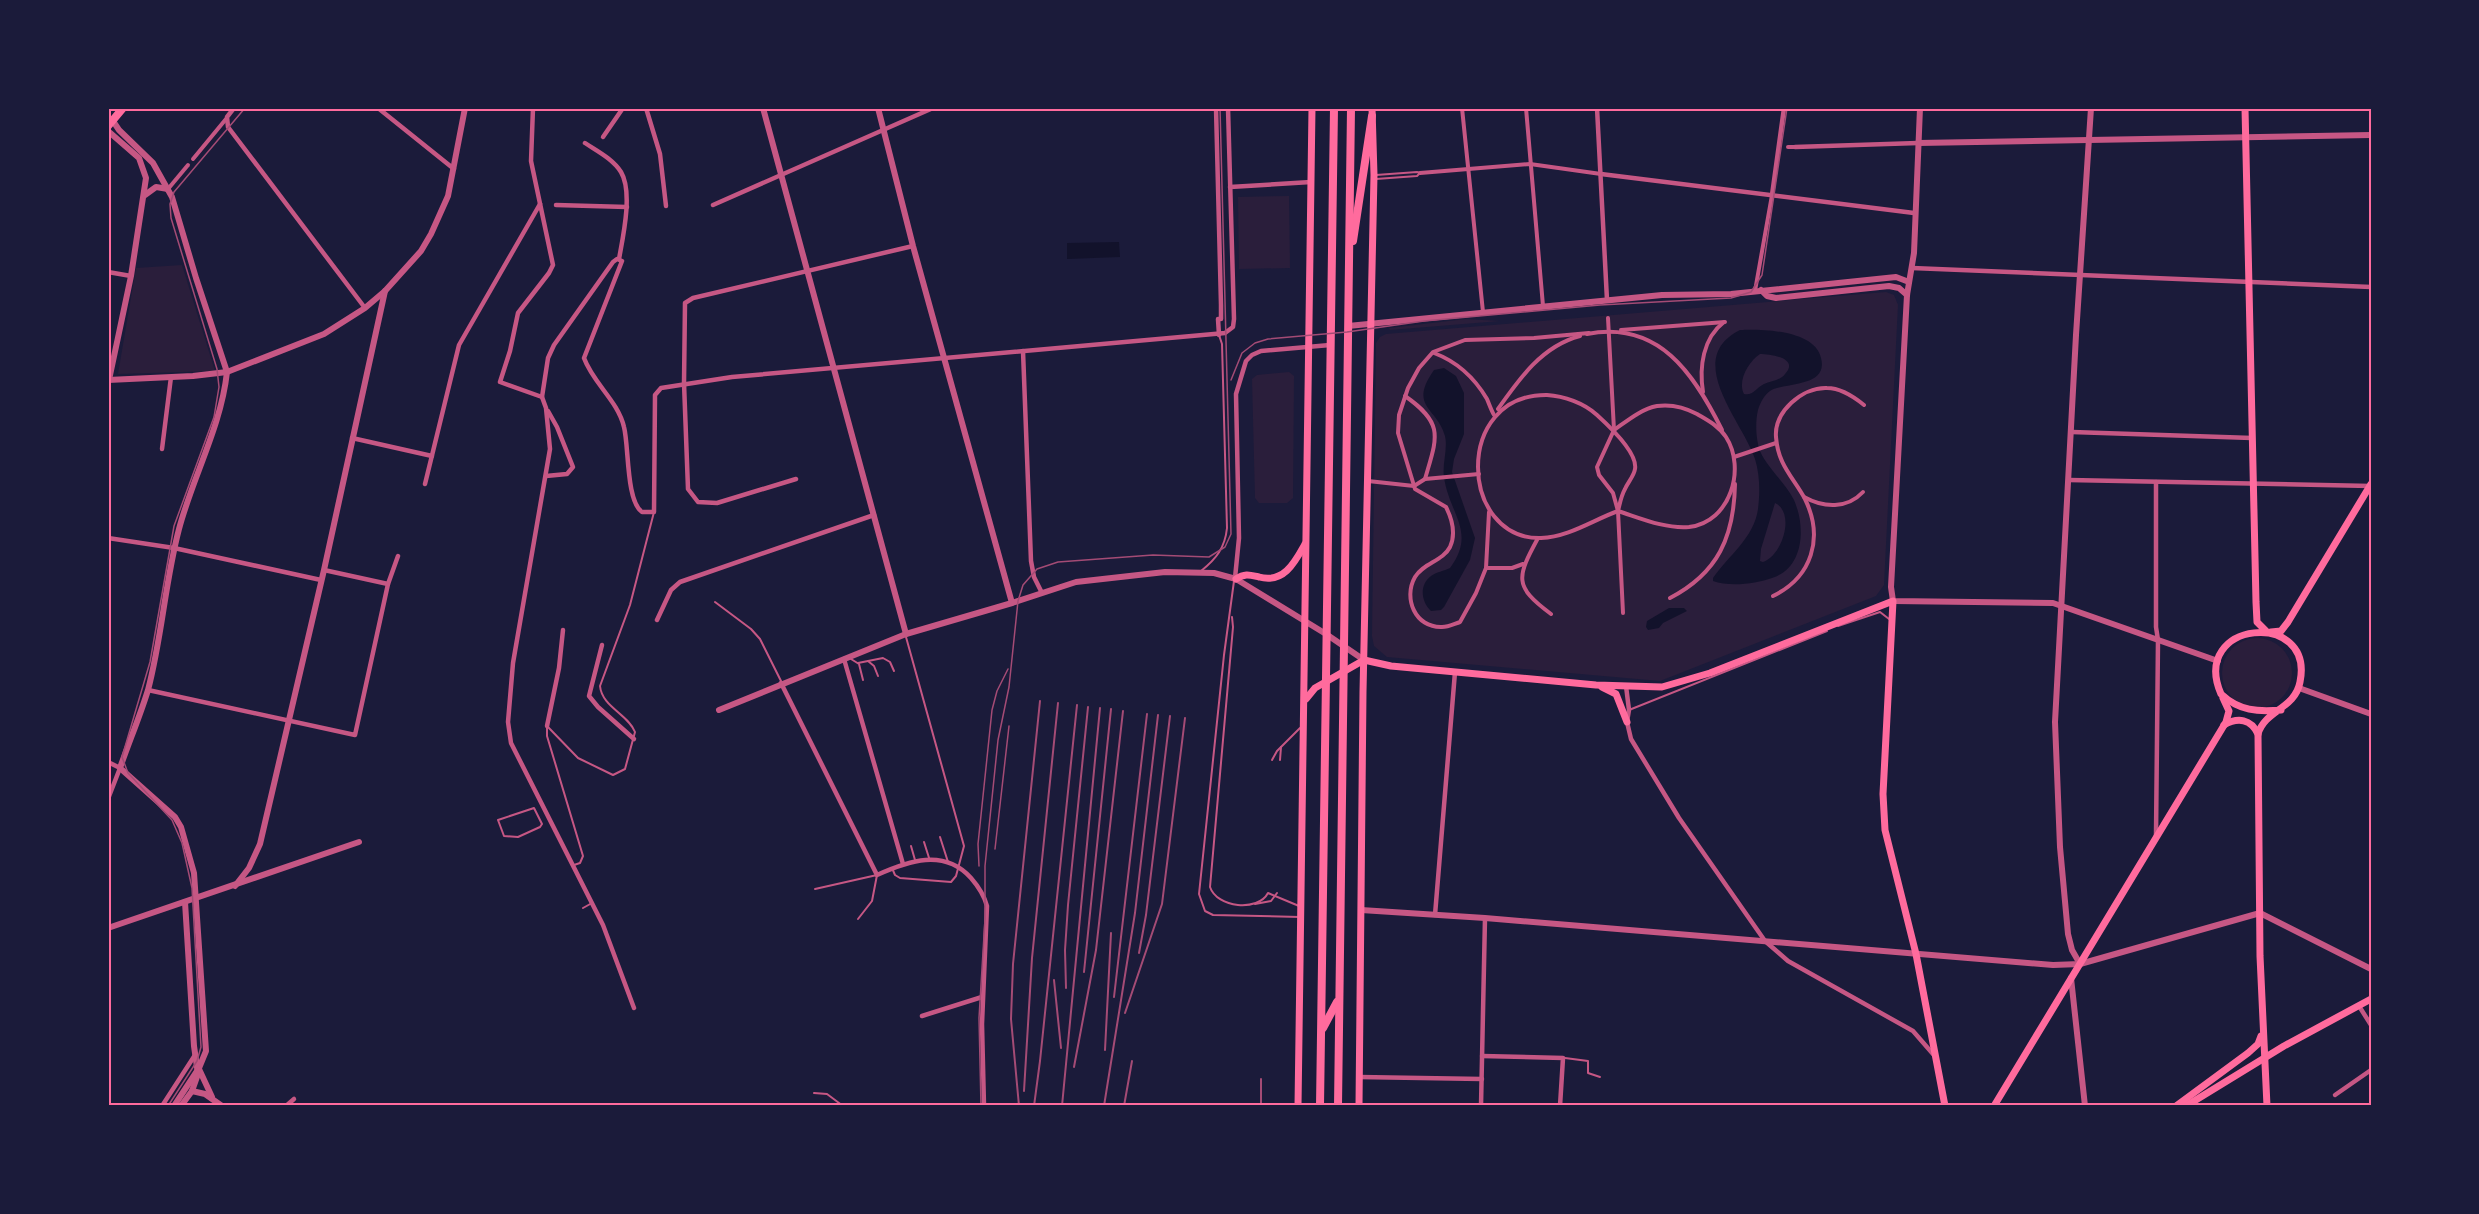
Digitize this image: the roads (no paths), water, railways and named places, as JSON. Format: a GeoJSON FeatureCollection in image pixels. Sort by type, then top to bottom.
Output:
{"type":"FeatureCollection","features":[{"type":"Feature","properties":{"kind":"main road"},"geometry":{"type":"LineString","coordinates":[[110,122],[123,108]]}},
{"type":"Feature","properties":{"kind":"main road"},"geometry":{"type":"LineString","coordinates":[[1298,1106],[1312,108]]}},
{"type":"Feature","properties":{"kind":"main road"},"geometry":{"type":"LineString","coordinates":[[1320,1106],[1334,108]]}},
{"type":"Feature","properties":{"kind":"main road"},"geometry":{"type":"LineString","coordinates":[[1338,1106],[1352,108]]}},
{"type":"Feature","properties":{"kind":"main road"},"geometry":{"type":"LineString","coordinates":[[2245,108],[2257,619],[2260,627],[2283,638],[2295,652],[2301,671],[2299,688],[2290,702],[2266,719],[2258,734],[2262,1031],[2267,1106]]}},
{"type":"Feature","properties":{"kind":"main road"},"geometry":{"type":"LineString","coordinates":[[1349,258],[1358,220],[1372,112]]}},
{"type":"Feature","properties":{"kind":"main road"},"geometry":{"type":"LineString","coordinates":[[1359,1106],[1373,177],[1372,112]]}},
{"type":"Feature","properties":{"kind":"main road"},"geometry":{"type":"LineString","coordinates":[[1994,1106],[2224,725],[2229,711],[2216,677],[2218,661],[2225,648],[2237,637],[2252,632],[2280,631],[2284,627],[2371,485]]}},
{"type":"Feature","properties":{"kind":"main road"},"geometry":{"type":"LineString","coordinates":[[1236,578],[1247,574],[1268,579],[1282,575],[1292,566],[1306,542]]}},
{"type":"Feature","properties":{"kind":"main road"},"geometry":{"type":"LineString","coordinates":[[1305,702],[1310,693],[1325,681],[1364,660],[1391,666],[1651,688],[1678,683],[1893,601],[1883,794],[1884,819],[1887,841],[1916,954],[1945,1106]]}},
{"type":"Feature","properties":{"kind":"main road"},"geometry":{"type":"LineString","coordinates":[[1596,685],[1616,694],[1627,722]]}},
{"type":"Feature","properties":{"kind":"main road"},"geometry":{"type":"LineString","coordinates":[[2221,694],[2244,708],[2258,711],[2281,710]]}},
{"type":"Feature","properties":{"kind":"main road"},"geometry":{"type":"LineString","coordinates":[[2224,725],[2233,720],[2243,720],[2252,725],[2258,734]]}},
{"type":"Feature","properties":{"kind":"main road"},"geometry":{"type":"LineString","coordinates":[[1321,1032],[1338,998]]}},
{"type":"Feature","properties":{"kind":"main road"},"geometry":{"type":"LineString","coordinates":[[2186,1106],[2264,1058],[2371,999]]}},
{"type":"Feature","properties":{"kind":"main road"},"geometry":{"type":"LineString","coordinates":[[2176,1106],[2248,1053],[2258,1044],[2262,1031]]}},
{"type":"Feature","properties":{"kind":"street"},"geometry":{"type":"LineString","coordinates":[[193,159],[234,108]]}},
{"type":"Feature","properties":{"kind":"street"},"geometry":{"type":"LineString","coordinates":[[378,108],[454,170]]}},
{"type":"Feature","properties":{"kind":"street"},"geometry":{"type":"LineString","coordinates":[[109,380],[227,372],[324,334],[365,308],[385,291],[425,244],[448,196],[465,108]]}},
{"type":"Feature","properties":{"kind":"street"},"geometry":{"type":"LineString","coordinates":[[533,108],[531,161],[553,260],[552,269],[518,313],[510,351],[500,382],[542,397]]}},
{"type":"Feature","properties":{"kind":"street"},"geometry":{"type":"LineString","coordinates":[[603,137],[623,108]]}},
{"type":"Feature","properties":{"kind":"street"},"geometry":{"type":"LineString","coordinates":[[646,108],[660,154],[666,206]]}},
{"type":"Feature","properties":{"kind":"street"},"geometry":{"type":"LineString","coordinates":[[763,108],[906,634]]}},
{"type":"Feature","properties":{"kind":"street"},"geometry":{"type":"LineString","coordinates":[[878,108],[913,246],[1012,603]]}},
{"type":"Feature","properties":{"kind":"street"},"geometry":{"type":"LineString","coordinates":[[713,206],[933,108]]}},
{"type":"Feature","properties":{"kind":"street"},"geometry":{"type":"LineString","coordinates":[[1216,108],[1221,309],[1221,319],[1218,319],[1219,334]]}},
{"type":"Feature","properties":{"kind":"street"},"geometry":{"type":"LineString","coordinates":[[585,143],[612,162],[622,173],[627,207],[619,260],[622,261],[621,266],[584,358],[622,420],[630,480],[637,508],[642,512],[654,512],[655,395],[658,390],[684,383],[732,377],[1228,332],[1234,320],[1228,108]]}},
{"type":"Feature","properties":{"kind":"street"},"geometry":{"type":"LineString","coordinates":[[1462,108],[1483,312]]}},
{"type":"Feature","properties":{"kind":"street"},"geometry":{"type":"LineString","coordinates":[[1526,108],[1543,306]]}},
{"type":"Feature","properties":{"kind":"street"},"geometry":{"type":"LineString","coordinates":[[1597,108],[1607,300]]}},
{"type":"Feature","properties":{"kind":"street"},"geometry":{"type":"LineString","coordinates":[[1758,291],[1784,108]]}},
{"type":"Feature","properties":{"kind":"street"},"geometry":{"type":"LineString","coordinates":[[1920,108],[1891,587],[1893,601],[2061,605],[2218,661]]}},
{"type":"Feature","properties":{"kind":"street"},"geometry":{"type":"LineString","coordinates":[[2080,964],[2072,950],[2068,934],[2060,847],[2055,722],[2079,276],[2091,108]]}},
{"type":"Feature","properties":{"kind":"street"},"geometry":{"type":"LineString","coordinates":[[226,119],[228,127],[365,308]]}},
{"type":"Feature","properties":{"kind":"street"},"geometry":{"type":"LineString","coordinates":[[108,799],[148,690],[174,548],[187,501],[216,424],[227,372],[168,189],[153,163],[110,122]]}},
{"type":"Feature","properties":{"kind":"street"},"geometry":{"type":"LineString","coordinates":[[108,131],[141,161],[146,178],[145,196],[108,389]]}},
{"type":"Feature","properties":{"kind":"street"},"geometry":{"type":"LineString","coordinates":[[1788,147],[2371,135]]}},
{"type":"Feature","properties":{"kind":"street"},"geometry":{"type":"LineString","coordinates":[[1420,174],[1530,164],[1914,213]]}},
{"type":"Feature","properties":{"kind":"street"},"geometry":{"type":"LineString","coordinates":[[168,189],[188,165]]}},
{"type":"Feature","properties":{"kind":"street"},"geometry":{"type":"LineString","coordinates":[[1230,187],[1311,182]]}},
{"type":"Feature","properties":{"kind":"street"},"geometry":{"type":"LineString","coordinates":[[145,196],[152,189],[168,189]]}},
{"type":"Feature","properties":{"kind":"street"},"geometry":{"type":"LineString","coordinates":[[425,484],[454,358],[461,339],[540,204]]}},
{"type":"Feature","properties":{"kind":"street"},"geometry":{"type":"LineString","coordinates":[[556,205],[627,207]]}},
{"type":"Feature","properties":{"kind":"street"},"geometry":{"type":"LineString","coordinates":[[796,479],[717,503],[698,502],[688,489],[684,307],[688,300],[913,246]]}},
{"type":"Feature","properties":{"kind":"street"},"geometry":{"type":"LineString","coordinates":[[546,476],[567,474],[573,466],[542,397],[548,358],[554,345],[613,262],[619,260]]}},
{"type":"Feature","properties":{"kind":"street"},"geometry":{"type":"LineString","coordinates":[[1912,268],[2079,276],[2250,280],[2371,287]]}},
{"type":"Feature","properties":{"kind":"street"},"geometry":{"type":"LineString","coordinates":[[108,272],[130,276]]}},
{"type":"Feature","properties":{"kind":"street"},"geometry":{"type":"LineString","coordinates":[[1348,326],[1662,295],[1758,291],[1896,277],[1909,282]]}},
{"type":"Feature","properties":{"kind":"street"},"geometry":{"type":"LineString","coordinates":[[1758,291],[1776,298],[1889,286],[1899,288],[1907,295]]}},
{"type":"Feature","properties":{"kind":"street"},"geometry":{"type":"LineString","coordinates":[[235,886],[249,868],[260,844],[324,570],[385,291]]}},
{"type":"Feature","properties":{"kind":"street"},"geometry":{"type":"LineString","coordinates":[[1608,318],[1614,430]]}},
{"type":"Feature","properties":{"kind":"street"},"geometry":{"type":"LineString","coordinates":[[1489,512],[1486,568],[1476,593],[1460,622],[1444,627],[1422,622],[1416,616],[1410,597],[1414,580],[1421,569],[1450,548],[1453,527],[1446,507],[1417,492],[1398,433],[1405,396],[1419,368],[1433,352],[1465,340],[1534,338],[1725,322],[1718,327],[1709,340],[1702,360],[1701,381],[1704,394]]}},
{"type":"Feature","properties":{"kind":"street"},"geometry":{"type":"LineString","coordinates":[[1619,330],[1652,343],[1685,369],[1704,394],[1734,457],[1735,502],[1722,550],[1702,577],[1670,598]]}},
{"type":"Feature","properties":{"kind":"street"},"geometry":{"type":"LineString","coordinates":[[1589,333],[1560,344],[1542,356],[1517,382],[1494,416],[1481,449],[1479,474],[1482,496],[1489,512],[1506,527],[1538,538],[1556,536],[1577,529],[1618,511],[1676,526],[1701,524],[1713,517],[1727,501],[1735,474]]}},
{"type":"Feature","properties":{"kind":"street"},"geometry":{"type":"LineString","coordinates":[[1236,578],[1239,538],[1236,397],[1244,366],[1249,357],[1256,353],[1309,345],[1330,345]]}},
{"type":"Feature","properties":{"kind":"street"},"geometry":{"type":"LineString","coordinates":[[1023,351],[1031,561],[1034,577],[1042,593]]}},
{"type":"Feature","properties":{"kind":"street"},"geometry":{"type":"LineString","coordinates":[[1433,352],[1450,359],[1465,371],[1488,401],[1494,416]]}},
{"type":"Feature","properties":{"kind":"street"},"geometry":{"type":"LineString","coordinates":[[162,449],[171,377]]}},
{"type":"Feature","properties":{"kind":"street"},"geometry":{"type":"LineString","coordinates":[[1773,596],[1794,584],[1807,564],[1813,549],[1813,529],[1803,496],[1788,476],[1776,443],[1779,420],[1784,411],[1806,393],[1815,389],[1829,388],[1845,392],[1864,405]]}},
{"type":"Feature","properties":{"kind":"street"},"geometry":{"type":"LineString","coordinates":[[1494,416],[1519,398],[1531,395],[1550,396],[1581,404],[1593,411],[1614,430],[1633,456],[1635,464],[1633,475],[1624,491],[1618,511]]}},
{"type":"Feature","properties":{"kind":"street"},"geometry":{"type":"LineString","coordinates":[[1405,396],[1429,416],[1436,430],[1425,479]]}},
{"type":"Feature","properties":{"kind":"street"},"geometry":{"type":"LineString","coordinates":[[1623,613],[1618,511],[1613,493],[1599,475],[1597,467],[1599,457],[1614,430],[1646,410],[1669,405],[1691,411],[1716,426],[1724,435]]}},
{"type":"Feature","properties":{"kind":"street"},"geometry":{"type":"LineString","coordinates":[[546,408],[550,441],[546,476],[513,663],[508,731],[511,743],[603,925],[634,1008]]}},
{"type":"Feature","properties":{"kind":"street"},"geometry":{"type":"LineString","coordinates":[[2072,432],[2252,438]]}},
{"type":"Feature","properties":{"kind":"street"},"geometry":{"type":"LineString","coordinates":[[352,438],[432,456]]}},
{"type":"Feature","properties":{"kind":"street"},"geometry":{"type":"LineString","coordinates":[[1734,457],[1776,443]]}},
{"type":"Feature","properties":{"kind":"street"},"geometry":{"type":"LineString","coordinates":[[1367,481],[1414,486],[1425,479],[1479,474]]}},
{"type":"Feature","properties":{"kind":"street"},"geometry":{"type":"LineString","coordinates":[[2069,480],[2371,485]]}},
{"type":"Feature","properties":{"kind":"street"},"geometry":{"type":"LineString","coordinates":[[2156,482],[2156,627],[2158,640],[2156,839]]}},
{"type":"Feature","properties":{"kind":"street"},"geometry":{"type":"LineString","coordinates":[[1803,496],[1820,504],[1838,505],[1849,504],[1863,492]]}},
{"type":"Feature","properties":{"kind":"street"},"geometry":{"type":"LineString","coordinates":[[657,620],[671,590],[680,582],[874,515]]}},
{"type":"Feature","properties":{"kind":"street"},"geometry":{"type":"LineString","coordinates":[[108,538],[174,548],[321,580]]}},
{"type":"Feature","properties":{"kind":"street"},"geometry":{"type":"LineString","coordinates":[[1538,538],[1523,564],[1521,573],[1523,586],[1530,597],[1551,614]]}},
{"type":"Feature","properties":{"kind":"street"},"geometry":{"type":"LineString","coordinates":[[148,690],[355,735],[388,584],[398,556]]}},
{"type":"Feature","properties":{"kind":"street"},"geometry":{"type":"LineString","coordinates":[[1486,568],[1512,568],[1523,564]]}},
{"type":"Feature","properties":{"kind":"street"},"geometry":{"type":"LineString","coordinates":[[324,570],[388,584]]}},
{"type":"Feature","properties":{"kind":"street"},"geometry":{"type":"LineString","coordinates":[[720,710],[844,657],[906,634],[1085,580],[1165,572],[1199,573],[1236,578],[1364,660]]}},
{"type":"Feature","properties":{"kind":"street"},"geometry":{"type":"LineString","coordinates":[[547,726],[559,668],[563,630]]}},
{"type":"Feature","properties":{"kind":"street"},"geometry":{"type":"LineString","coordinates":[[602,645],[589,696],[634,739]]}},
{"type":"Feature","properties":{"kind":"street"},"geometry":{"type":"LineString","coordinates":[[844,657],[903,864]]}},
{"type":"Feature","properties":{"kind":"street"},"geometry":{"type":"LineString","coordinates":[[1435,915],[1455,672]]}},
{"type":"Feature","properties":{"kind":"street"},"geometry":{"type":"LineString","coordinates":[[781,683],[877,875],[915,860],[948,862],[959,866],[975,883],[986,902],[982,997],[984,1106]]}},
{"type":"Feature","properties":{"kind":"street"},"geometry":{"type":"LineString","coordinates":[[1626,686],[1629,711],[1627,722],[1631,739],[1679,819],[1765,941],[1788,961],[1913,1031],[1935,1056]]}},
{"type":"Feature","properties":{"kind":"street"},"geometry":{"type":"LineString","coordinates":[[2299,688],[2371,714]]}},
{"type":"Feature","properties":{"kind":"street"},"geometry":{"type":"LineString","coordinates":[[108,762],[120,768],[166,808],[181,827],[192,861],[206,1046],[192,1091],[182,1106]]}},
{"type":"Feature","properties":{"kind":"street"},"geometry":{"type":"LineString","coordinates":[[108,928],[359,842]]}},
{"type":"Feature","properties":{"kind":"street"},"geometry":{"type":"LineString","coordinates":[[184,902],[195,1055],[212,1098]]}},
{"type":"Feature","properties":{"kind":"street"},"geometry":{"type":"LineString","coordinates":[[1362,910],[2052,965],[2080,964],[2260,913],[2371,969]]}},
{"type":"Feature","properties":{"kind":"street"},"geometry":{"type":"LineString","coordinates":[[1481,1106],[1485,918]]}},
{"type":"Feature","properties":{"kind":"street"},"geometry":{"type":"LineString","coordinates":[[2071,978],[2085,1106]]}},
{"type":"Feature","properties":{"kind":"street"},"geometry":{"type":"LineString","coordinates":[[922,1016],[982,997]]}},
{"type":"Feature","properties":{"kind":"street"},"geometry":{"type":"LineString","coordinates":[[2359,1006],[2371,1025]]}},
{"type":"Feature","properties":{"kind":"street"},"geometry":{"type":"LineString","coordinates":[[162,1106],[195,1055]]}},
{"type":"Feature","properties":{"kind":"street"},"geometry":{"type":"LineString","coordinates":[[1482,1056],[1563,1058],[1560,1106]]}},
{"type":"Feature","properties":{"kind":"street"},"geometry":{"type":"LineString","coordinates":[[174,1106],[199,1068]]}},
{"type":"Feature","properties":{"kind":"street"},"geometry":{"type":"LineString","coordinates":[[2335,1095],[2371,1070]]}},
{"type":"Feature","properties":{"kind":"street"},"geometry":{"type":"LineString","coordinates":[[1359,1077],[1482,1079]]}},
{"type":"Feature","properties":{"kind":"street"},"geometry":{"type":"LineString","coordinates":[[192,1091],[199,1091],[222,1106]]}},
{"type":"Feature","properties":{"kind":"street"},"geometry":{"type":"LineString","coordinates":[[286,1106],[294,1099]]}},
{"type":"Feature","properties":{"kind":"lane"},"geometry":{"type":"LineString","coordinates":[[1373,177],[1418,176],[1420,174]]}},
{"type":"Feature","properties":{"kind":"lane"},"geometry":{"type":"LineString","coordinates":[[1199,573],[1216,559],[1226,538],[1227,528],[1222,344],[1219,334]]}},
{"type":"Feature","properties":{"kind":"lane"},"geometry":{"type":"LineString","coordinates":[[547,726],[578,758],[613,775],[625,769],[634,739],[633,728],[604,699],[600,686],[630,605],[654,512]]}},
{"type":"Feature","properties":{"kind":"lane"},"geometry":{"type":"LineString","coordinates":[[1236,578],[1224,655],[1199,894],[1205,911],[1222,917],[1301,916]]}},
{"type":"Feature","properties":{"kind":"lane"},"geometry":{"type":"LineString","coordinates":[[715,603],[751,629],[760,639],[781,683]]}},
{"type":"Feature","properties":{"kind":"lane"},"geometry":{"type":"LineString","coordinates":[[1629,711],[1874,613],[1886,614],[1892,624]]}},
{"type":"Feature","properties":{"kind":"lane"},"geometry":{"type":"LineString","coordinates":[[1231,615],[1233,627],[1229,690],[1210,882],[1212,893],[1221,901],[1237,904],[1265,903],[1277,894]]}},
{"type":"Feature","properties":{"kind":"lane"},"geometry":{"type":"LineString","coordinates":[[892,868],[898,878],[950,882],[954,880],[959,866],[963,841],[906,634]]}},
{"type":"Feature","properties":{"kind":"lane"},"geometry":{"type":"LineString","coordinates":[[844,657],[858,663],[883,658],[890,662],[894,671]]}},
{"type":"Feature","properties":{"kind":"lane"},"geometry":{"type":"LineString","coordinates":[[867,660],[874,666],[878,676]]}},
{"type":"Feature","properties":{"kind":"lane"},"geometry":{"type":"LineString","coordinates":[[858,663],[864,680]]}},
{"type":"Feature","properties":{"kind":"lane"},"geometry":{"type":"LineString","coordinates":[[1272,760],[1304,723]]}},
{"type":"Feature","properties":{"kind":"lane"},"geometry":{"type":"LineString","coordinates":[[547,726],[547,736],[583,856],[580,862],[573,866]]}},
{"type":"Feature","properties":{"kind":"lane"},"geometry":{"type":"LineString","coordinates":[[1280,760],[1281,747]]}},
{"type":"Feature","properties":{"kind":"lane"},"geometry":{"type":"LineString","coordinates":[[534,808],[542,826],[518,837],[508,838],[504,836],[498,820],[534,808]]}},
{"type":"Feature","properties":{"kind":"lane"},"geometry":{"type":"LineString","coordinates":[[940,837],[948,862]]}},
{"type":"Feature","properties":{"kind":"lane"},"geometry":{"type":"LineString","coordinates":[[924,842],[930,861]]}},
{"type":"Feature","properties":{"kind":"lane"},"geometry":{"type":"LineString","coordinates":[[911,846],[915,860]]}},
{"type":"Feature","properties":{"kind":"lane"},"geometry":{"type":"LineString","coordinates":[[815,889],[877,875],[872,901],[858,919]]}},
{"type":"Feature","properties":{"kind":"lane"},"geometry":{"type":"LineString","coordinates":[[1253,904],[1264,899],[1268,893],[1277,894],[1302,907]]}},
{"type":"Feature","properties":{"kind":"lane"},"geometry":{"type":"LineString","coordinates":[[583,908],[592,903]]}},
{"type":"Feature","properties":{"kind":"lane"},"geometry":{"type":"LineString","coordinates":[[1563,1058],[1588,1061],[1588,1073],[1599,1077]]}},
{"type":"Feature","properties":{"kind":"lane"},"geometry":{"type":"LineString","coordinates":[[814,1093],[828,1094],[843,1106]]}},
{"type":"Feature","properties":{"kind":"tram line"},"geometry":{"type":"LineString","coordinates":[[168,1106],[197,1061],[201,1047],[192,888],[182,843],[172,820],[128,773],[122,757],[150,662],[174,526],[214,417],[219,387],[217,369],[171,218],[170,204],[174,192],[245,108]]}},
{"type":"Feature","properties":{"kind":"tram line"},"geometry":{"type":"LineString","coordinates":[[981,1106],[979,1018],[985,919],[985,866],[998,740],[1009,687],[1018,601],[1023,585],[1037,569],[1058,562],[1153,555],[1209,557],[1225,547],[1231,534],[1220,108]]}},
{"type":"Feature","properties":{"kind":"tram line"},"geometry":{"type":"LineString","coordinates":[[1231,380],[1242,353],[1255,343],[1268,339],[1347,332],[1424,321],[1600,305],[1731,298],[1751,292],[1762,275],[1787,108]]}},
{"type":"Feature","properties":{"kind":"tram line"},"geometry":{"type":"LineString","coordinates":[[979,866],[978,844],[992,710],[997,691],[1008,669]]}},
{"type":"Feature","properties":{"kind":"tram line"},"geometry":{"type":"LineString","coordinates":[[995,849],[1009,726]]}},
{"type":"Feature","properties":{"kind":"railway"},"geometry":{"type":"LineString","coordinates":[[1019,1106],[1011,1019],[1013,964],[1040,701]]}},
{"type":"Feature","properties":{"kind":"railway"},"geometry":{"type":"LineString","coordinates":[[1024,1091],[1032,958],[1058,703]]}},
{"type":"Feature","properties":{"kind":"railway"},"geometry":{"type":"LineString","coordinates":[[1034,1106],[1077,705]]}},
{"type":"Feature","properties":{"kind":"railway"},"geometry":{"type":"LineString","coordinates":[[1066,988],[1065,950],[1068,905],[1088,707]]}},
{"type":"Feature","properties":{"kind":"railway"},"geometry":{"type":"LineString","coordinates":[[1062,1106],[1100,708]]}},
{"type":"Feature","properties":{"kind":"railway"},"geometry":{"type":"LineString","coordinates":[[1084,972],[1111,709]]}},
{"type":"Feature","properties":{"kind":"railway"},"geometry":{"type":"LineString","coordinates":[[1074,1067],[1096,950],[1123,711]]}},
{"type":"Feature","properties":{"kind":"railway"},"geometry":{"type":"LineString","coordinates":[[1114,997],[1147,714]]}},
{"type":"Feature","properties":{"kind":"railway"},"geometry":{"type":"LineString","coordinates":[[1104,1106],[1135,913],[1158,715]]}},
{"type":"Feature","properties":{"kind":"railway"},"geometry":{"type":"LineString","coordinates":[[1139,953],[1146,915],[1170,716]]}},
{"type":"Feature","properties":{"kind":"railway"},"geometry":{"type":"LineString","coordinates":[[1125,1013],[1162,904],[1185,718]]}},
{"type":"Feature","properties":{"kind":"railway"},"geometry":{"type":"LineString","coordinates":[[1105,1050],[1111,933]]}},
{"type":"Feature","properties":{"kind":"railway"},"geometry":{"type":"LineString","coordinates":[[1054,980],[1061,1048]]}},
{"type":"Feature","properties":{"kind":"railway"},"geometry":{"type":"LineString","coordinates":[[1124,1106],[1132,1061]]}},
{"type":"Feature","properties":{"kind":"railway"},"geometry":{"type":"LineString","coordinates":[[1261,1079],[1261,1106]]}}]}
